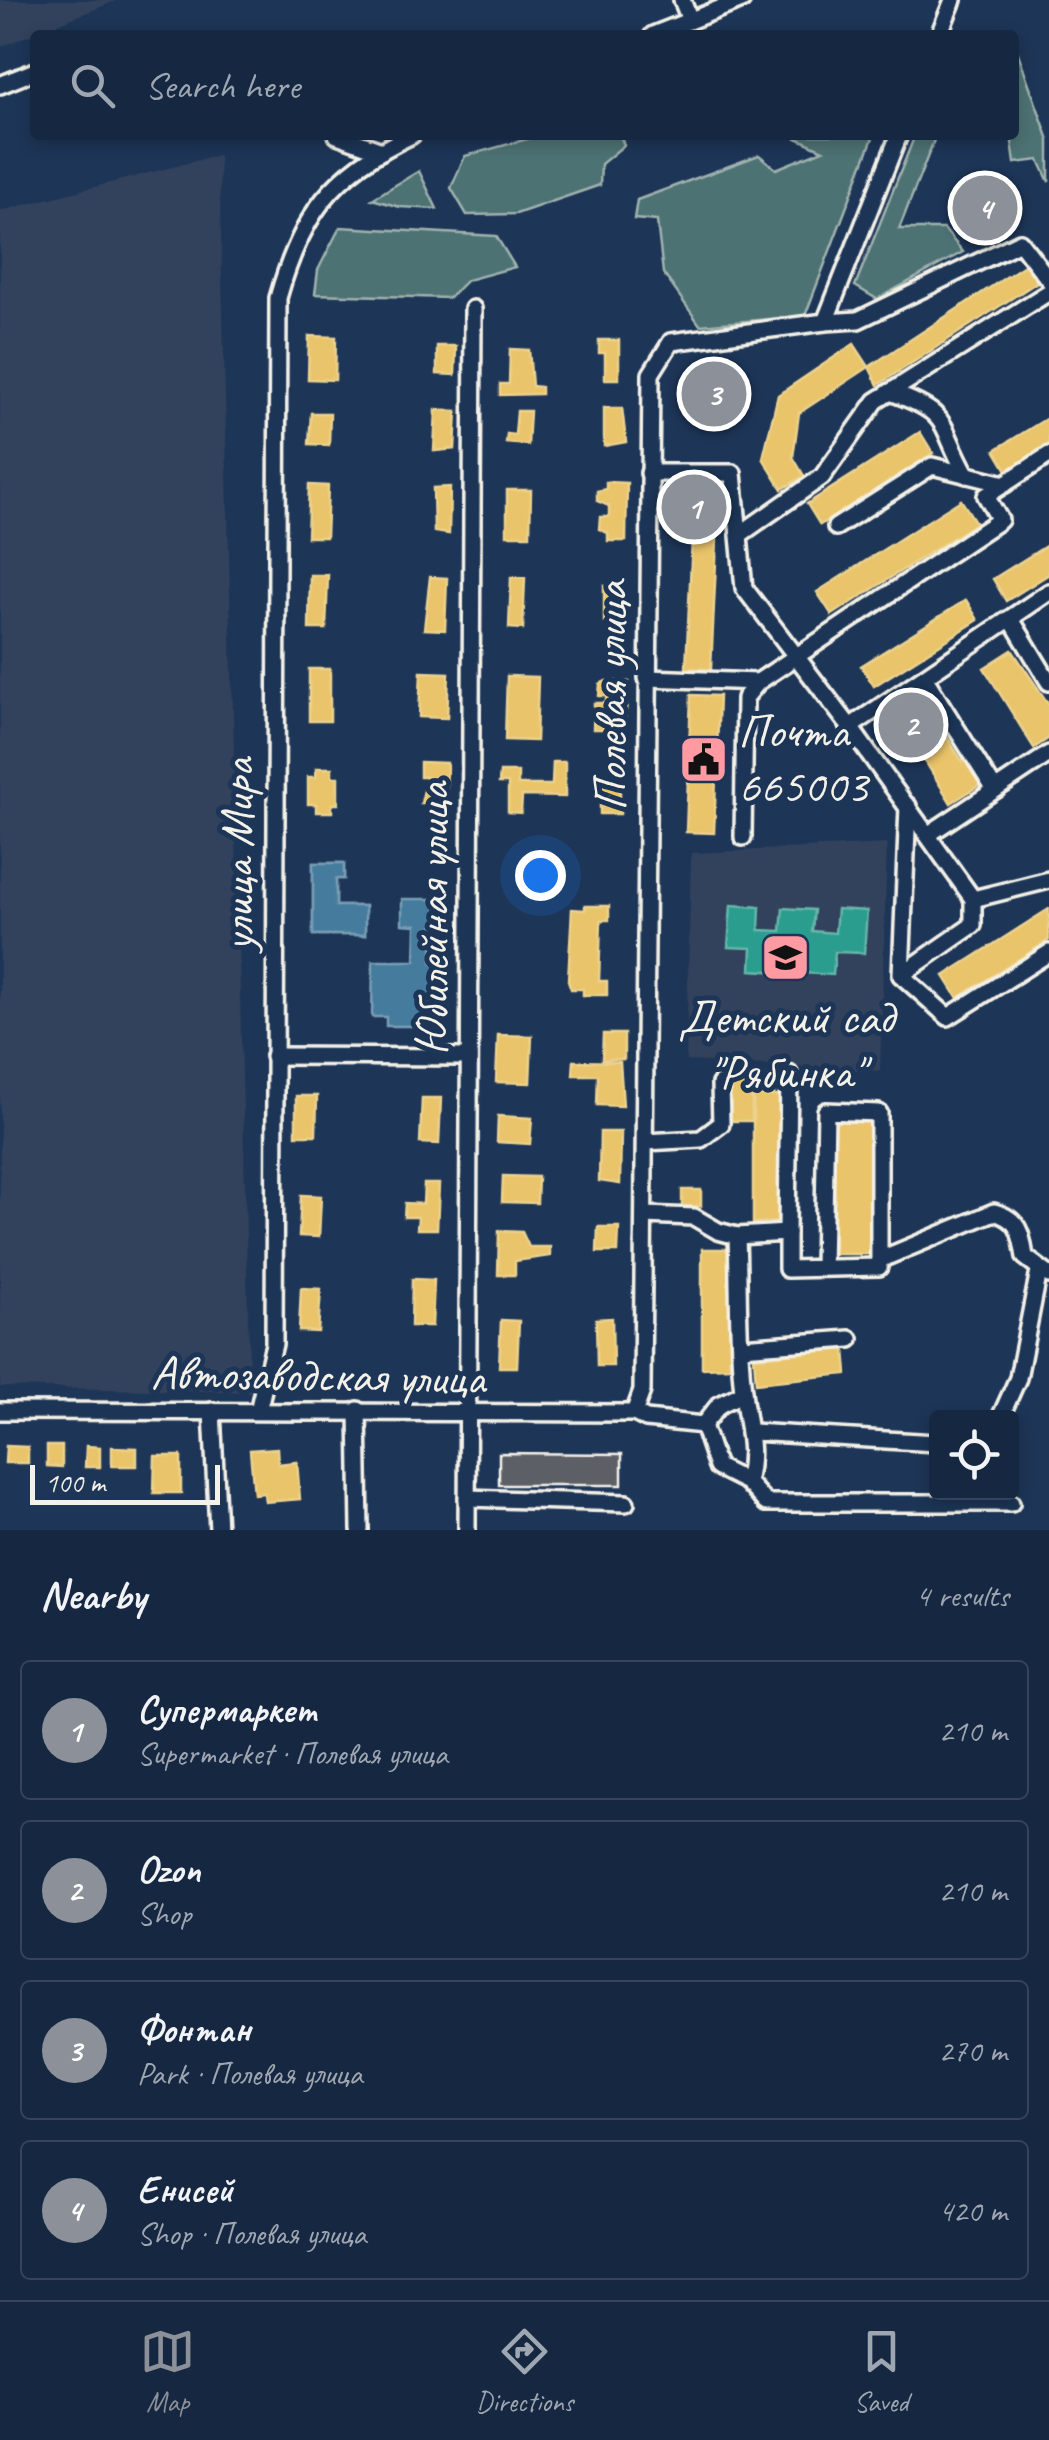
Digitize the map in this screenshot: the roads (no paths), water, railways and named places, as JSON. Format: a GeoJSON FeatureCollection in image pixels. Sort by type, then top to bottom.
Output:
{"type":"FeatureCollection","features":[{"type":"Feature","properties":{"kind":"street"},"geometry":{"type":"LineString","coordinates":[[682,0],[690,20]]}},
{"type":"Feature","properties":{"kind":"street"},"geometry":{"type":"LineString","coordinates":[[665,30],[742,0]]}},
{"type":"Feature","properties":{"kind":"street"},"geometry":{"type":"LineString","coordinates":[[941,30],[953,0]]}},
{"type":"Feature","properties":{"kind":"street"},"geometry":{"type":"LineString","coordinates":[[0,85],[30,73]]}},
{"type":"Feature","properties":{"kind":"street"},"geometry":{"type":"LineString","coordinates":[[351,140],[382,151]]}},
{"type":"Feature","properties":{"kind":"street","name":"улица Мира"},"geometry":{"type":"LineString","coordinates":[[258,1410],[274,1344],[278,298],[294,242],[328,193],[403,140]]}},
{"type":"Feature","properties":{"kind":"street"},"geometry":{"type":"LineString","coordinates":[[897,140],[825,322],[858,320],[1020,242],[1049,280]]}},
{"type":"Feature","properties":{"kind":"street"},"geometry":{"type":"LineString","coordinates":[[742,533],[822,478],[876,401],[1049,292]]}},
{"type":"Feature","properties":{"kind":"street","name":"Юбилейная улица"},"geometry":{"type":"LineString","coordinates":[[466,1530],[473,309]]}},
{"type":"Feature","properties":{"kind":"street","name":"Полевая улица"},"geometry":{"type":"LineString","coordinates":[[634,1413],[642,1391],[651,374],[663,349],[686,338],[825,322]]}},
{"type":"Feature","properties":{"kind":"street"},"geometry":{"type":"LineString","coordinates":[[890,392],[933,408],[952,435],[951,447],[966,474]]}},
{"type":"Feature","properties":{"kind":"street"},"geometry":{"type":"LineString","coordinates":[[743,836],[745,698],[758,682],[1000,520],[986,496],[1049,456]]}},
{"type":"Feature","properties":{"kind":"street"},"geometry":{"type":"LineString","coordinates":[[836,527],[932,466],[1005,484]]}},
{"type":"Feature","properties":{"kind":"street"},"geometry":{"type":"LineString","coordinates":[[650,472],[733,474],[742,533],[744,588],[974,899],[973,924],[901,975]]}},
{"type":"Feature","properties":{"kind":"street"},"geometry":{"type":"LineString","coordinates":[[850,727],[1049,592]]}},
{"type":"Feature","properties":{"kind":"street"},"geometry":{"type":"LineString","coordinates":[[1012,619],[1049,682]]}},
{"type":"Feature","properties":{"kind":"street"},"geometry":{"type":"LineString","coordinates":[[924,677],[995,790]]}},
{"type":"Feature","properties":{"kind":"street"},"geometry":{"type":"LineString","coordinates":[[647,678],[758,682]]}},
{"type":"Feature","properties":{"kind":"street"},"geometry":{"type":"LineString","coordinates":[[929,834],[1049,754]]}},
{"type":"Feature","properties":{"kind":"street"},"geometry":{"type":"LineString","coordinates":[[901,975],[908,806]]}},
{"type":"Feature","properties":{"kind":"street"},"geometry":{"type":"LineString","coordinates":[[974,899],[1049,880]]}},
{"type":"Feature","properties":{"kind":"street"},"geometry":{"type":"LineString","coordinates":[[901,975],[948,1017],[1049,953]]}},
{"type":"Feature","properties":{"kind":"street"},"geometry":{"type":"LineString","coordinates":[[274,1056],[468,1057]]}},
{"type":"Feature","properties":{"kind":"street"},"geometry":{"type":"LineString","coordinates":[[789,1074],[786,1269],[879,1267],[879,1112],[826,1111],[823,1268]]}},
{"type":"Feature","properties":{"kind":"street"},"geometry":{"type":"LineString","coordinates":[[645,1142],[701,1139],[721,1124],[720,1084]]}},
{"type":"Feature","properties":{"kind":"street"},"geometry":{"type":"LineString","coordinates":[[879,1260],[994,1212],[1011,1217],[1020,1230],[1025,1257],[1044,1273],[1018,1378],[1004,1410]]}},
{"type":"Feature","properties":{"kind":"street"},"geometry":{"type":"LineString","coordinates":[[644,1215],[694,1217],[718,1232],[737,1236],[786,1234]]}},
{"type":"Feature","properties":{"kind":"street"},"geometry":{"type":"LineString","coordinates":[[737,1236],[743,1393],[752,1432],[753,1460],[747,1482]]}},
{"type":"Feature","properties":{"kind":"street"},"geometry":{"type":"LineString","coordinates":[[741,1347],[850,1339]]}},
{"type":"Feature","properties":{"kind":"street"},"geometry":{"type":"LineString","coordinates":[[743,1393],[719,1405],[703,1425],[717,1467],[747,1482],[766,1504],[1011,1502]]}},
{"type":"Feature","properties":{"kind":"street"},"geometry":{"type":"LineString","coordinates":[[212,1410],[218,1530]]}},
{"type":"Feature","properties":{"kind":"street"},"geometry":{"type":"LineString","coordinates":[[358,1410],[360,1530]]}},
{"type":"Feature","properties":{"kind":"street","name":"Автозаводская улица"},"geometry":{"type":"LineString","coordinates":[[0,1411],[634,1413],[646,1419],[703,1425]]}},
{"type":"Feature","properties":{"kind":"street"},"geometry":{"type":"LineString","coordinates":[[752,1432],[929,1443]]}},
{"type":"Feature","properties":{"kind":"street"},"geometry":{"type":"LineString","coordinates":[[467,1498],[626,1503]]}},
{"type":"Feature","properties":{"kind":"place","name":"Енисей"},"geometry":{"type":"Point","coordinates":[985,208]}},
{"type":"Feature","properties":{"kind":"place","name":"Фонтан"},"geometry":{"type":"Point","coordinates":[714,394]}},
{"type":"Feature","properties":{"kind":"place","name":"Супермаркет"},"geometry":{"type":"Point","coordinates":[694,507]}},
{"type":"Feature","properties":{"kind":"place","name":"Ozon"},"geometry":{"type":"Point","coordinates":[911,725]}},
{"type":"Feature","properties":{"kind":"place","name":"Почта 665003"},"geometry":{"type":"Point","coordinates":[703,759]}},
{"type":"Feature","properties":{"kind":"place","name":"Детский сад \"Рябинка\""},"geometry":{"type":"Point","coordinates":[786,957]}}]}
